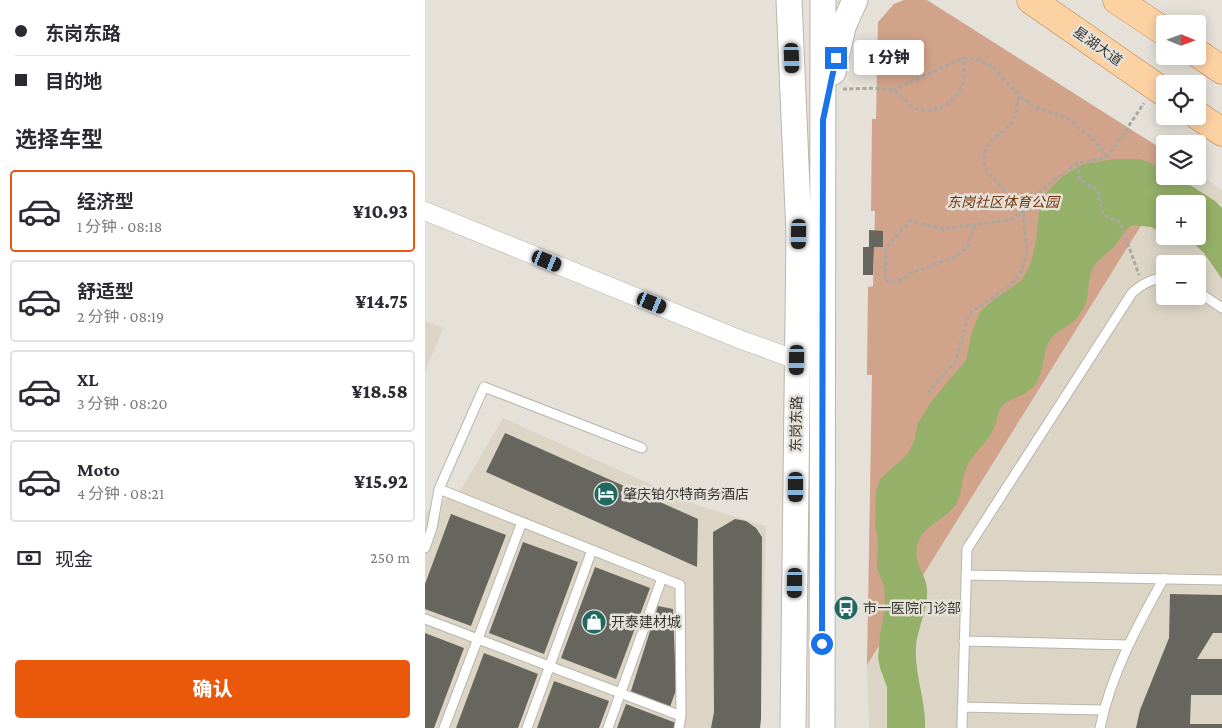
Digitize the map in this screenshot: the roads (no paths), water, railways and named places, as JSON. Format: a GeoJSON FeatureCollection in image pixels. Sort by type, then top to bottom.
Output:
{"type":"FeatureCollection","features":[{"type":"Feature","properties":{"kind":"main road","name":"东岗东路"},"geometry":{"type":"LineString","coordinates":[[789,0],[799,234],[793,728]]}},
{"type":"Feature","properties":{"kind":"main road","name":"东岗东路"},"geometry":{"type":"LineString","coordinates":[[822,728],[823,0]]}},
{"type":"Feature","properties":{"kind":"main road"},"geometry":{"type":"LineString","coordinates":[[823,120],[843,27],[855,0]]}},
{"type":"Feature","properties":{"kind":"main road","name":"星湖大道"},"geometry":{"type":"LineString","coordinates":[[1031,0],[1156,86]]}},
{"type":"Feature","properties":{"kind":"main road"},"geometry":{"type":"LineString","coordinates":[[1117,0],[1156,26]]}},
{"type":"Feature","properties":{"kind":"main road"},"geometry":{"type":"LineString","coordinates":[[1206,59],[1222,70]]}},
{"type":"Feature","properties":{"kind":"main road"},"geometry":{"type":"LineString","coordinates":[[1206,121],[1222,132]]}},
{"type":"Feature","properties":{"kind":"street"},"geometry":{"type":"LineString","coordinates":[[425,211],[739,339],[797,360],[823,361]]}},
{"type":"Feature","properties":{"kind":"lane"},"geometry":{"type":"LineString","coordinates":[[962,728],[967,549],[1132,293],[1143,284],[1156,278]]}},
{"type":"Feature","properties":{"kind":"lane"},"geometry":{"type":"LineString","coordinates":[[1206,297],[1222,308]]}},
{"type":"Feature","properties":{"kind":"lane"},"geometry":{"type":"LineString","coordinates":[[425,548],[432,528],[439,489],[484,387],[642,448]]}},
{"type":"Feature","properties":{"kind":"lane"},"geometry":{"type":"LineString","coordinates":[[439,489],[679,585],[681,716],[679,728]]}},
{"type":"Feature","properties":{"kind":"lane"},"geometry":{"type":"LineString","coordinates":[[444,728],[522,522]]}},
{"type":"Feature","properties":{"kind":"lane"},"geometry":{"type":"LineString","coordinates":[[527,728],[592,550]]}},
{"type":"Feature","properties":{"kind":"lane"},"geometry":{"type":"LineString","coordinates":[[966,575],[1222,580]]}},
{"type":"Feature","properties":{"kind":"lane"},"geometry":{"type":"LineString","coordinates":[[608,728],[662,578]]}},
{"type":"Feature","properties":{"kind":"lane"},"geometry":{"type":"LineString","coordinates":[[1100,728],[1117,670],[1164,578]]}},
{"type":"Feature","properties":{"kind":"lane"},"geometry":{"type":"LineString","coordinates":[[425,619],[681,716]]}},
{"type":"Feature","properties":{"kind":"lane"},"geometry":{"type":"LineString","coordinates":[[964,641],[1129,645]]}},
{"type":"Feature","properties":{"kind":"lane"},"geometry":{"type":"LineString","coordinates":[[962,707],[1104,710]]}},
{"type":"Feature","properties":{"kind":"place","name":"肇庆铂尔特商务酒店"},"geometry":{"type":"Point","coordinates":[606,494]}},
{"type":"Feature","properties":{"kind":"place","name":"市一医院门诊部"},"geometry":{"type":"Point","coordinates":[846,608]}},
{"type":"Feature","properties":{"kind":"place","name":"开泰建材城"},"geometry":{"type":"Point","coordinates":[594,622]}},
{"type":"Feature","properties":{"kind":"park label","name":"东岗社区体育公园"},"geometry":{"type":"Point","coordinates":[1003,202]}}]}
